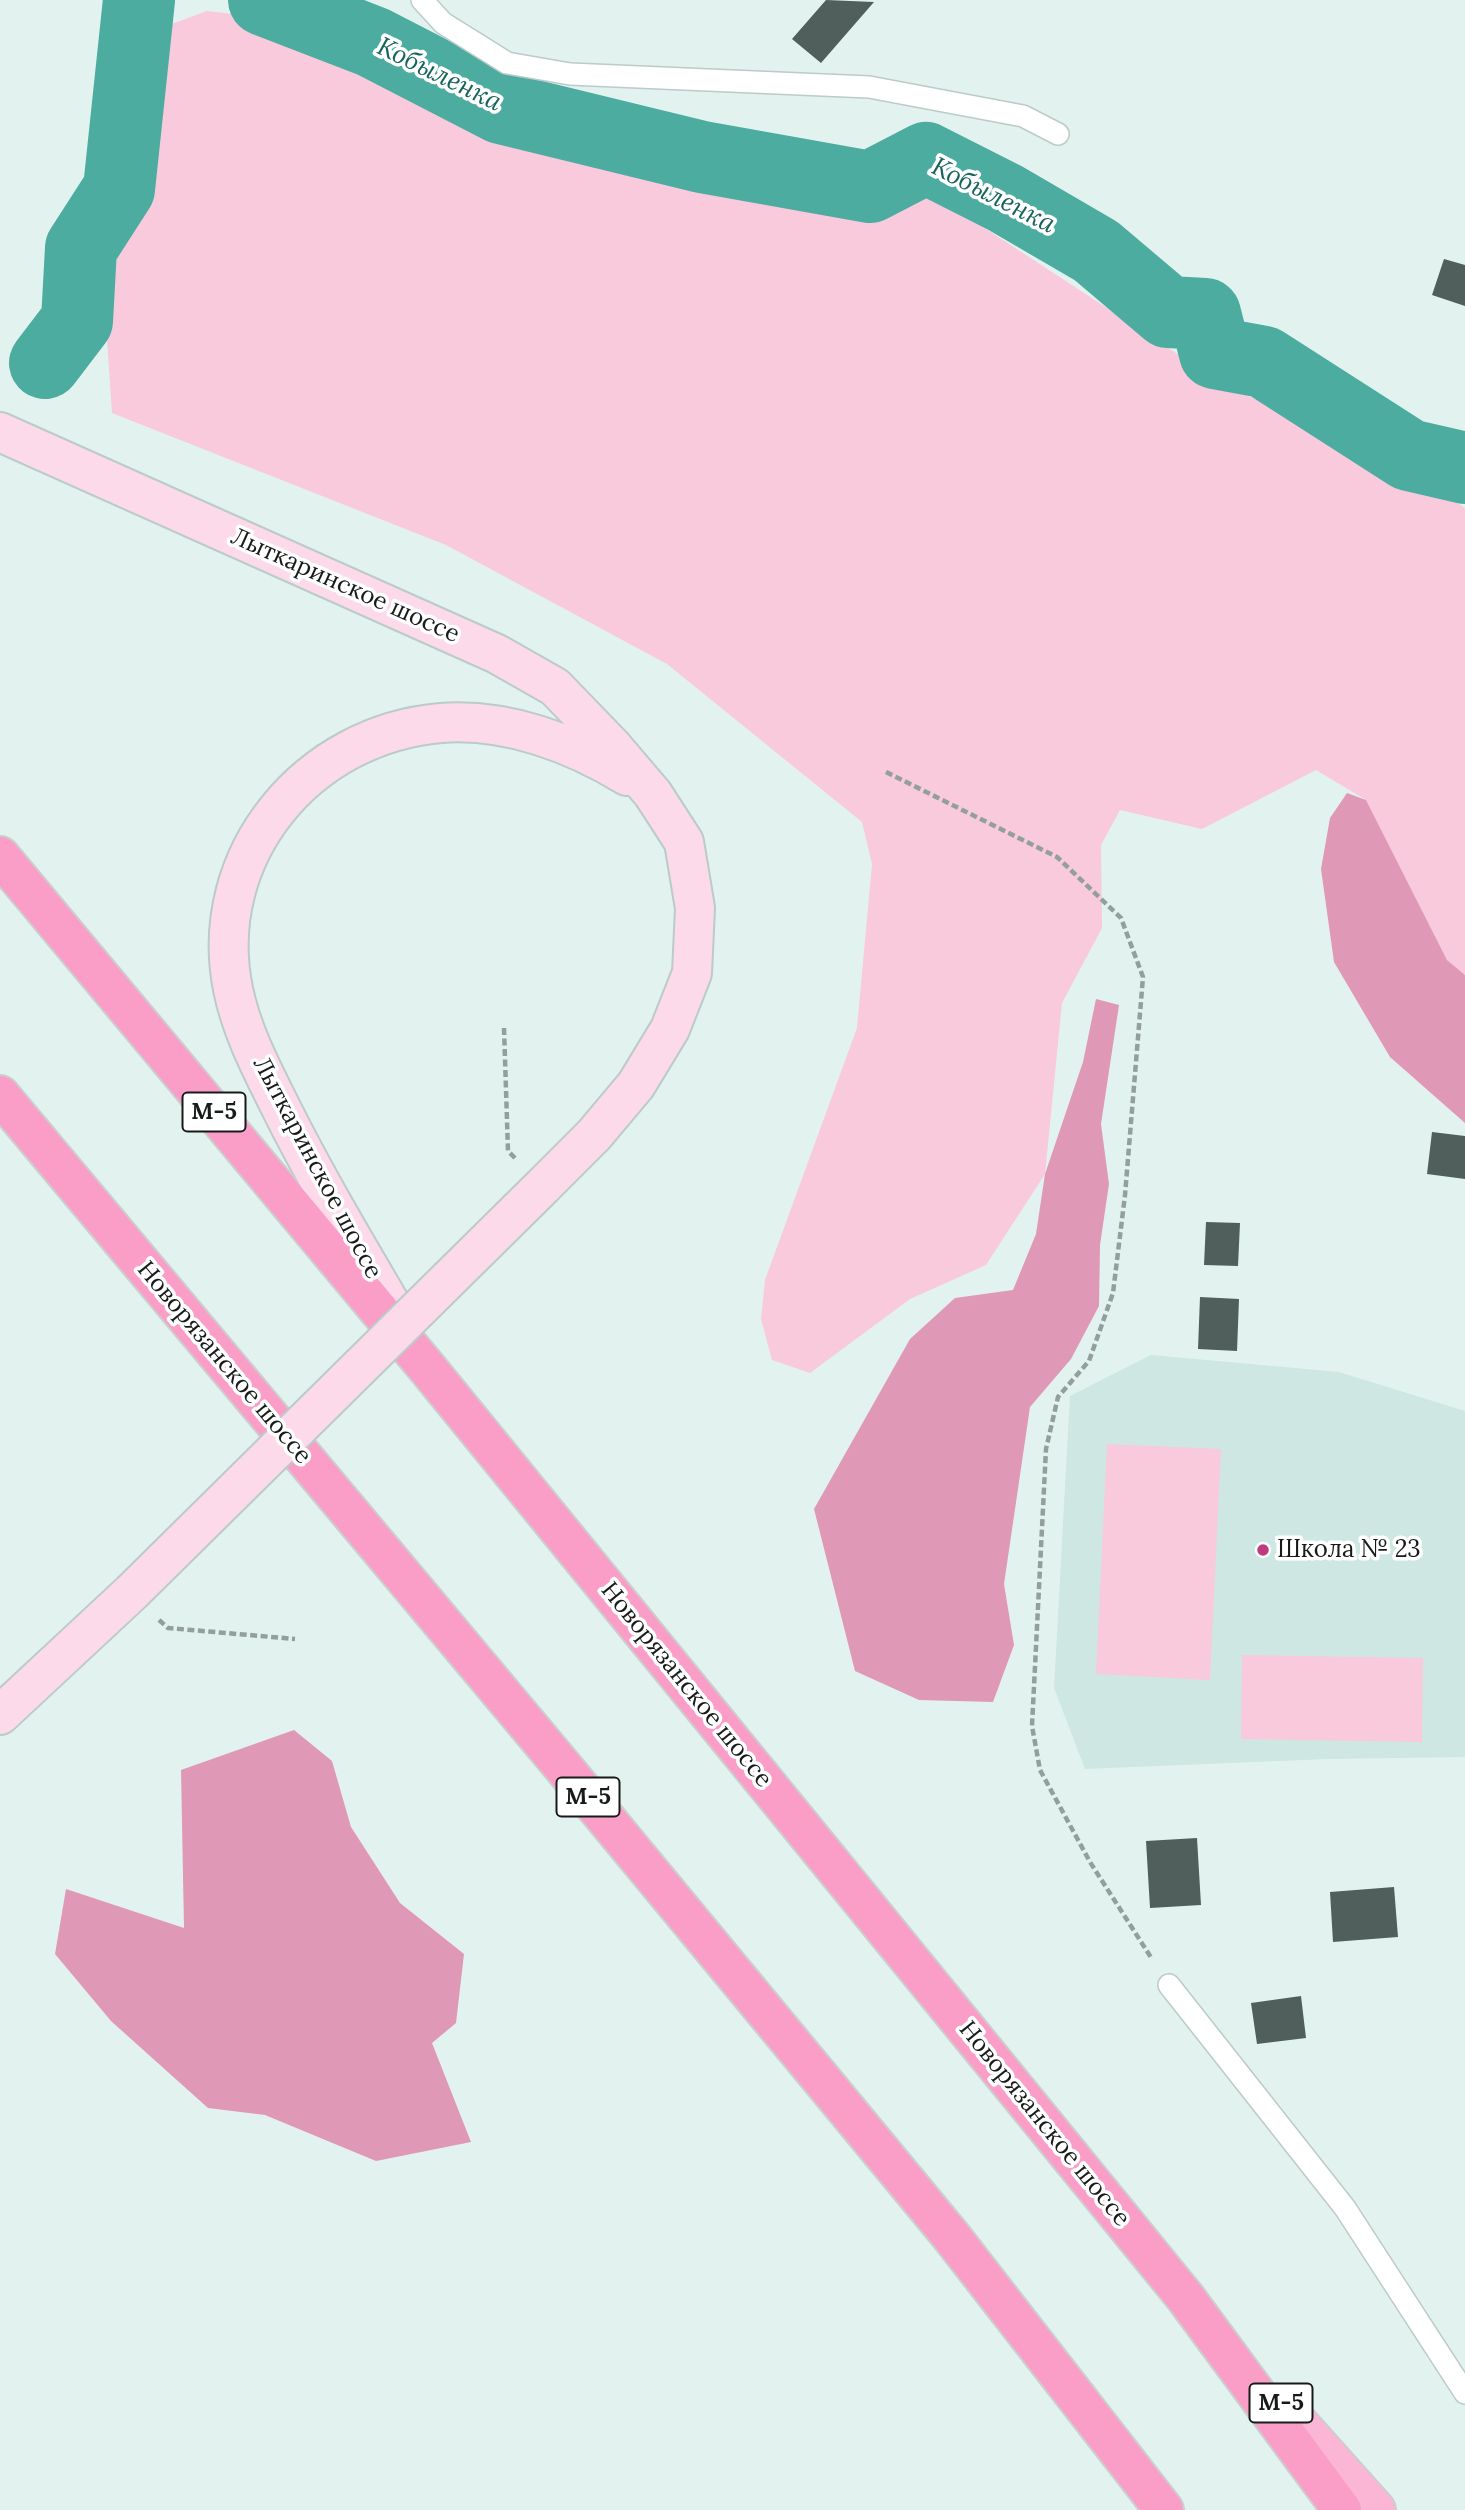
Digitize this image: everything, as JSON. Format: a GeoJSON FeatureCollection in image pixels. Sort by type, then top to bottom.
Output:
{"type":"FeatureCollection","features":[{"type":"Feature","properties":{"kind":"highway","name":"Новорязанское шоссе"},"geometry":{"type":"LineString","coordinates":[[0,856],[428,1368],[1185,2297]]}},
{"type":"Feature","properties":{"kind":"highway","name":"Новорязанское шоссе"},"geometry":{"type":"LineString","coordinates":[[0,1095],[563,1767],[951,2236],[1164,2510]]}},
{"type":"Feature","properties":{"kind":"highway","name":"М-5"},"geometry":{"type":"LineString","coordinates":[[1185,2297],[1342,2510]]}},
{"type":"Feature","properties":{"kind":"main road","name":"Лыткаринское шоссе"},"geometry":{"type":"LineString","coordinates":[[0,432],[497,654],[555,687],[613,747],[653,794],[684,842],[695,908],[692,973],[670,1029],[636,1085],[594,1135],[132,1592],[0,1715]]}},
{"type":"Feature","properties":{"kind":"main road","name":"Лыткаринское шоссе"},"geometry":{"type":"LineString","coordinates":[[428,1368],[303,1154],[253,1052],[233,990],[229,952],[232,913],[240,876],[256,841],[277,809],[303,781],[334,758],[367,740],[404,729],[443,723],[487,725],[545,737],[600,759],[653,794]]}},
{"type":"Feature","properties":{"kind":"main road","name":"Новорязанское шоссе"},"geometry":{"type":"LineString","coordinates":[[1185,2297],[1377,2510]]}},
{"type":"Feature","properties":{"kind":"lane"},"geometry":{"type":"LineString","coordinates":[[422,0],[443,23],[507,63],[570,74],[869,87],[1023,116],[1058,134]]}},
{"type":"Feature","properties":{"kind":"lane"},"geometry":{"type":"LineString","coordinates":[[1169,1985],[1345,2208],[1465,2393]]}},
{"type":"Feature","properties":{"kind":"path"},"geometry":{"type":"LineString","coordinates":[[886,772],[1057,857],[1121,918],[1143,977],[1125,1195],[1113,1293],[1089,1361],[1058,1397],[1046,1449],[1032,1726],[1040,1770],[1090,1862],[1169,1985]]}},
{"type":"Feature","properties":{"kind":"path"},"geometry":{"type":"LineString","coordinates":[[504,1028],[508,1151],[542,1186]]}},
{"type":"Feature","properties":{"kind":"path"},"geometry":{"type":"LineString","coordinates":[[132,1592],[168,1628],[295,1639]]}},
{"type":"Feature","properties":{"kind":"shaded area"},"geometry":{"type":"Polygon","coordinates":[[[207,11],[250,16],[499,136],[873,204],[934,195],[1228,387],[1403,465],[1465,508],[1465,975],[1447,960],[1366,800],[1316,770],[1202,829],[1120,810],[1101,845],[1102,928],[1062,1003],[1045,1174],[986,1265],[910,1299],[810,1373],[772,1360],[761,1319],[765,1280],[857,1028],[872,864],[862,822],[667,664],[446,545],[112,413],[104,295],[137,199],[151,61],[169,25],[207,11]]]}},
{"type":"Feature","properties":{"kind":"shaded area"},"geometry":{"type":"Polygon","coordinates":[[[1347,793],[1366,800],[1447,960],[1465,975],[1465,1123],[1390,1057],[1334,962],[1321,869],[1330,818],[1347,793]]]}},
{"type":"Feature","properties":{"kind":"shaded area"},"geometry":{"type":"Polygon","coordinates":[[[1096,999],[1119,1005],[1101,1124],[1109,1184],[1100,1245],[1099,1306],[1071,1359],[1030,1407],[1004,1584],[1014,1645],[993,1702],[919,1700],[855,1671],[814,1509],[910,1339],[955,1298],[1013,1290],[1036,1234],[1045,1174],[1083,1062],[1096,999]]]}},
{"type":"Feature","properties":{"kind":"shaded area","name":"Школа № 23"},"geometry":{"type":"Polygon","coordinates":[[[1151,1355],[1339,1372],[1465,1411],[1465,1757],[1328,1759],[1085,1769],[1054,1688],[1070,1396],[1151,1355]]]}},
{"type":"Feature","properties":{"kind":"shaded area"},"geometry":{"type":"Polygon","coordinates":[[[1107,1444],[1221,1449],[1210,1680],[1096,1674],[1107,1444]]]}},
{"type":"Feature","properties":{"kind":"shaded area"},"geometry":{"type":"Polygon","coordinates":[[[1242,1655],[1423,1658],[1422,1742],[1241,1739],[1242,1655]]]}},
{"type":"Feature","properties":{"kind":"shaded area"},"geometry":{"type":"Polygon","coordinates":[[[294,1730],[332,1761],[351,1827],[400,1903],[464,1954],[456,2023],[432,2043],[471,2142],[376,2161],[265,2115],[208,2108],[111,2021],[55,1954],[66,1889],[184,1928],[181,1770],[294,1730]]]}},
{"type":"Feature","properties":{"kind":"building"},"geometry":{"type":"Polygon","coordinates":[[[826,0],[874,2],[821,63],[792,39],[826,0]]]}},
{"type":"Feature","properties":{"kind":"building"},"geometry":{"type":"Polygon","coordinates":[[[1444,259],[1465,265],[1465,306],[1432,295],[1444,259]]]}},
{"type":"Feature","properties":{"kind":"building"},"geometry":{"type":"Polygon","coordinates":[[[1432,1132],[1465,1136],[1465,1179],[1427,1174],[1432,1132]]]}},
{"type":"Feature","properties":{"kind":"building"},"geometry":{"type":"Polygon","coordinates":[[[1206,1222],[1240,1223],[1238,1266],[1204,1265],[1206,1222]]]}},
{"type":"Feature","properties":{"kind":"building"},"geometry":{"type":"Polygon","coordinates":[[[1200,1297],[1239,1299],[1237,1351],[1198,1349],[1200,1297]]]}},
{"type":"Feature","properties":{"kind":"building"},"geometry":{"type":"Polygon","coordinates":[[[1197,1838],[1201,1905],[1150,1908],[1146,1841],[1197,1838]]]}},
{"type":"Feature","properties":{"kind":"building"},"geometry":{"type":"Polygon","coordinates":[[[1394,1887],[1398,1937],[1333,1942],[1330,1892],[1394,1887]]]}},
{"type":"Feature","properties":{"kind":"building"},"geometry":{"type":"Polygon","coordinates":[[[1301,1996],[1306,2038],[1257,2044],[1251,2003],[1301,1996]]]}},
{"type":"Feature","properties":{"kind":"waterway","name":"Кобыленка"},"geometry":{"type":"LineString","coordinates":[[45,363],[77,321],[81,248],[119,189],[139,0]]}},
{"type":"Feature","properties":{"kind":"waterway","name":"Кобыленка"},"geometry":{"type":"LineString","coordinates":[[264,0],[373,42],[501,108],[702,157],[870,187],[926,158],[1005,198],[1096,251],[1168,312],[1205,314],[1215,353],[1264,362],[1409,455],[1465,468]]}},
{"type":"Feature","properties":{"kind":"place","name":"Школа № 23"},"geometry":{"type":"Point","coordinates":[1263,1550]}}]}
